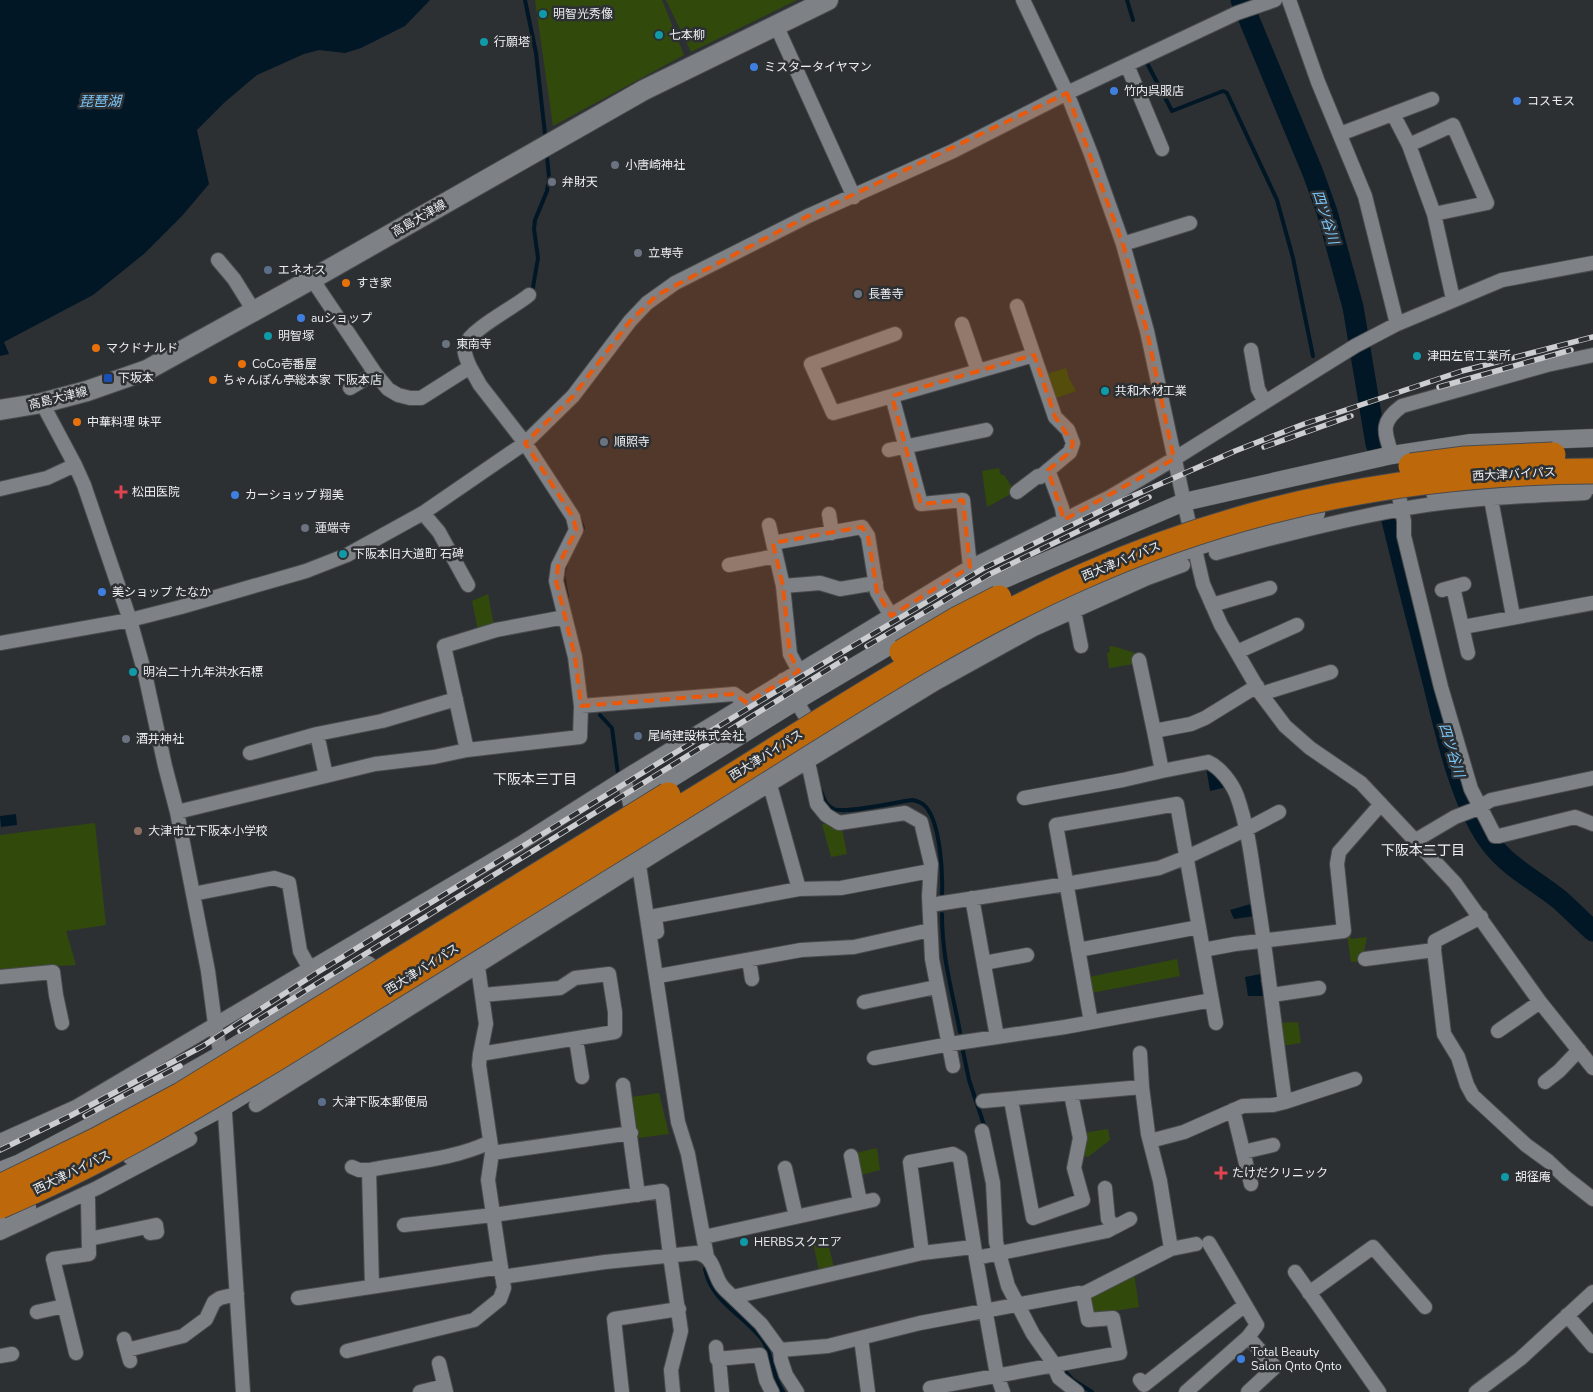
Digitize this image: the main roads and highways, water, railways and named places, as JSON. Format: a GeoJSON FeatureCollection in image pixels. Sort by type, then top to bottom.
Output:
{"type":"FeatureCollection","features":[{"type":"Feature","properties":{"kind":"highway","name":"西大津バイパス"},"geometry":{"type":"LineString","coordinates":[[0,1187],[97,1140],[181,1095],[956,620],[1077,560],[1141,534],[1204,512],[1268,494],[1341,478],[1465,459],[1593,455]]}},
{"type":"Feature","properties":{"kind":"highway","name":"西大津バイパス"},"geometry":{"type":"LineString","coordinates":[[4,1223],[104,1157],[275,1060],[910,667],[1014,610],[1084,576],[1148,549],[1210,528],[1272,510],[1344,494],[1467,477],[1593,471]]}},
{"type":"Feature","properties":{"kind":"main road","name":"高島大津線"},"geometry":{"type":"LineString","coordinates":[[0,410],[42,403],[87,391],[147,370],[254,312],[644,90],[828,0]]}},
{"type":"Feature","properties":{"kind":"water","name":"琵琶湖"},"geometry":{"type":"Polygon","coordinates":[[[0,0],[430,0],[405,26],[361,48],[345,53],[319,50],[304,54],[257,75],[225,102],[197,130],[209,184],[182,216],[145,253],[93,295],[4,342],[9,354],[0,356],[0,0]]]}},
{"type":"Feature","properties":{"kind":"water"},"geometry":{"type":"Polygon","coordinates":[[[1206,767],[1213,769],[1227,787],[1210,791],[1206,767]]]}},
{"type":"Feature","properties":{"kind":"water"},"geometry":{"type":"Polygon","coordinates":[[[16,814],[17,825],[1,827],[0,816],[16,814]]]}},
{"type":"Feature","properties":{"kind":"water"},"geometry":{"type":"Polygon","coordinates":[[[1254,903],[1255,916],[1234,919],[1230,910],[1254,903]]]}},
{"type":"Feature","properties":{"kind":"water"},"geometry":{"type":"Polygon","coordinates":[[[1261,974],[1262,979],[1260,980],[1264,996],[1248,996],[1245,977],[1261,974]]]}},
{"type":"Feature","properties":{"kind":"waterway"},"geometry":{"type":"LineString","coordinates":[[525,0],[536,53],[545,134]]}},
{"type":"Feature","properties":{"kind":"waterway"},"geometry":{"type":"LineString","coordinates":[[1127,0],[1133,20]]}},
{"type":"Feature","properties":{"kind":"waterway","name":"四ツ谷川"},"geometry":{"type":"LineString","coordinates":[[1241,0],[1313,173],[1327,212],[1353,307],[1376,444]]}},
{"type":"Feature","properties":{"kind":"waterway"},"geometry":{"type":"LineString","coordinates":[[1147,63],[1172,111],[1223,91],[1227,93],[1277,200],[1293,258],[1313,356]]}},
{"type":"Feature","properties":{"kind":"waterway"},"geometry":{"type":"LineString","coordinates":[[532,293],[538,258],[534,229],[535,220],[547,191],[549,177],[547,157]]}},
{"type":"Feature","properties":{"kind":"waterway"},"geometry":{"type":"LineString","coordinates":[[579,517],[583,528],[581,531]]}},
{"type":"Feature","properties":{"kind":"waterway","name":"四ツ谷川"},"geometry":{"type":"LineString","coordinates":[[1392,520],[1449,745],[1471,810],[1492,845],[1507,861],[1560,900],[1593,931]]}},
{"type":"Feature","properties":{"kind":"waterway"},"geometry":{"type":"LineString","coordinates":[[566,562],[563,575],[567,597]]}},
{"type":"Feature","properties":{"kind":"waterway"},"geometry":{"type":"LineString","coordinates":[[600,715],[612,728],[618,774]]}},
{"type":"Feature","properties":{"kind":"waterway"},"geometry":{"type":"LineString","coordinates":[[821,791],[829,806],[840,810],[860,809],[912,800],[924,805],[931,814],[935,824],[941,861],[942,894]]}},
{"type":"Feature","properties":{"kind":"waterway"},"geometry":{"type":"LineString","coordinates":[[942,914],[946,960],[960,1032]]}},
{"type":"Feature","properties":{"kind":"waterway"},"geometry":{"type":"LineString","coordinates":[[963,1051],[969,1080],[985,1128]]}},
{"type":"Feature","properties":{"kind":"waterway"},"geometry":{"type":"LineString","coordinates":[[705,1269],[708,1280],[720,1299],[753,1329],[765,1344],[779,1386],[783,1392]]}},
{"type":"Feature","properties":{"kind":"waterway"},"geometry":{"type":"LineString","coordinates":[[1064,1370],[1073,1380],[1092,1392]]}},
{"type":"Feature","properties":{"kind":"railway"},"geometry":{"type":"LineString","coordinates":[[0,1150],[70,1116],[203,1046],[318,972],[554,827],[760,701],[984,568],[1117,503],[1235,451],[1304,424],[1462,371],[1593,337]]}},
{"type":"Feature","properties":{"kind":"railway"},"geometry":{"type":"LineString","coordinates":[[1439,387],[1571,350]]}},
{"type":"Feature","properties":{"kind":"railway"},"geometry":{"type":"LineString","coordinates":[[1264,447],[1351,416]]}},
{"type":"Feature","properties":{"kind":"railway"},"geometry":{"type":"LineString","coordinates":[[867,646],[988,575],[1149,497]]}},
{"type":"Feature","properties":{"kind":"railway"},"geometry":{"type":"LineString","coordinates":[[240,1031],[845,659]]}},
{"type":"Feature","properties":{"kind":"railway"},"geometry":{"type":"LineString","coordinates":[[85,1116],[180,1066]]}},
{"type":"Feature","properties":{"kind":"place","name":"明智光秀像"},"geometry":{"type":"Point","coordinates":[543,14]}},
{"type":"Feature","properties":{"kind":"place","name":"七本柳"},"geometry":{"type":"Point","coordinates":[659,35]}},
{"type":"Feature","properties":{"kind":"place","name":"行願塔"},"geometry":{"type":"Point","coordinates":[484,42]}},
{"type":"Feature","properties":{"kind":"place","name":"ミスタータイヤマン"},"geometry":{"type":"Point","coordinates":[754,67]}},
{"type":"Feature","properties":{"kind":"place","name":"竹内呉服店"},"geometry":{"type":"Point","coordinates":[1114,91]}},
{"type":"Feature","properties":{"kind":"place","name":"コスモス"},"geometry":{"type":"Point","coordinates":[1517,101]}},
{"type":"Feature","properties":{"kind":"place","name":"小唐崎神社"},"geometry":{"type":"Point","coordinates":[615,165]}},
{"type":"Feature","properties":{"kind":"place","name":"弁財天"},"geometry":{"type":"Point","coordinates":[552,182]}},
{"type":"Feature","properties":{"kind":"place","name":"立専寺"},"geometry":{"type":"Point","coordinates":[638,253]}},
{"type":"Feature","properties":{"kind":"place","name":"エネオス"},"geometry":{"type":"Point","coordinates":[268,270]}},
{"type":"Feature","properties":{"kind":"place","name":"すき家"},"geometry":{"type":"Point","coordinates":[346,283]}},
{"type":"Feature","properties":{"kind":"place","name":"長善寺"},"geometry":{"type":"Point","coordinates":[858,294]}},
{"type":"Feature","properties":{"kind":"place","name":"auショップ"},"geometry":{"type":"Point","coordinates":[301,318]}},
{"type":"Feature","properties":{"kind":"place","name":"明智塚"},"geometry":{"type":"Point","coordinates":[268,336]}},
{"type":"Feature","properties":{"kind":"place","name":"東南寺"},"geometry":{"type":"Point","coordinates":[446,344]}},
{"type":"Feature","properties":{"kind":"place","name":"マクドナルド"},"geometry":{"type":"Point","coordinates":[96,348]}},
{"type":"Feature","properties":{"kind":"place","name":"津田左官工業所"},"geometry":{"type":"Point","coordinates":[1417,356]}},
{"type":"Feature","properties":{"kind":"place","name":"CoCo壱番屋"},"geometry":{"type":"Point","coordinates":[242,364]}},
{"type":"Feature","properties":{"kind":"place","name":"下坂本"},"geometry":{"type":"Point","coordinates":[108,378]}},
{"type":"Feature","properties":{"kind":"place","name":"ちゃんぽん亭総本家 下阪本店"},"geometry":{"type":"Point","coordinates":[213,380]}},
{"type":"Feature","properties":{"kind":"place","name":"共和木材工業"},"geometry":{"type":"Point","coordinates":[1105,391]}},
{"type":"Feature","properties":{"kind":"place","name":"中華料理 味平"},"geometry":{"type":"Point","coordinates":[77,422]}},
{"type":"Feature","properties":{"kind":"place","name":"順照寺"},"geometry":{"type":"Point","coordinates":[604,442]}},
{"type":"Feature","properties":{"kind":"place","name":"松田医院"},"geometry":{"type":"Point","coordinates":[121,492]}},
{"type":"Feature","properties":{"kind":"place","name":"カーショップ 翔美"},"geometry":{"type":"Point","coordinates":[235,495]}},
{"type":"Feature","properties":{"kind":"place","name":"蓮端寺"},"geometry":{"type":"Point","coordinates":[305,528]}},
{"type":"Feature","properties":{"kind":"place","name":"下阪本旧大道町 石碑"},"geometry":{"type":"Point","coordinates":[343,554]}},
{"type":"Feature","properties":{"kind":"place","name":"美ショップ たなか"},"geometry":{"type":"Point","coordinates":[102,592]}},
{"type":"Feature","properties":{"kind":"place","name":"明冶二十九年洪水石標"},"geometry":{"type":"Point","coordinates":[133,672]}},
{"type":"Feature","properties":{"kind":"place","name":"尾崎建設株式会社"},"geometry":{"type":"Point","coordinates":[638,736]}},
{"type":"Feature","properties":{"kind":"place","name":"酒井神社"},"geometry":{"type":"Point","coordinates":[126,739]}},
{"type":"Feature","properties":{"kind":"place","name":"大津市立下阪本小学校"},"geometry":{"type":"Point","coordinates":[138,831]}},
{"type":"Feature","properties":{"kind":"place","name":"大津下阪本郵便局"},"geometry":{"type":"Point","coordinates":[322,1102]}},
{"type":"Feature","properties":{"kind":"place","name":"たけだクリニック"},"geometry":{"type":"Point","coordinates":[1221,1173]}},
{"type":"Feature","properties":{"kind":"place","name":"胡径庵"},"geometry":{"type":"Point","coordinates":[1505,1177]}},
{"type":"Feature","properties":{"kind":"place","name":"HERBSスクエア"},"geometry":{"type":"Point","coordinates":[744,1242]}},
{"type":"Feature","properties":{"kind":"place","name":"Total Beauty Salon Qnto Qnto"},"geometry":{"type":"Point","coordinates":[1241,1359]}},
{"type":"Feature","properties":{"kind":"district","name":"下阪本三丁目"},"geometry":{"type":"Point","coordinates":[535,779]}},
{"type":"Feature","properties":{"kind":"district","name":"下阪本二丁目"},"geometry":{"type":"Point","coordinates":[1423,850]}}]}
